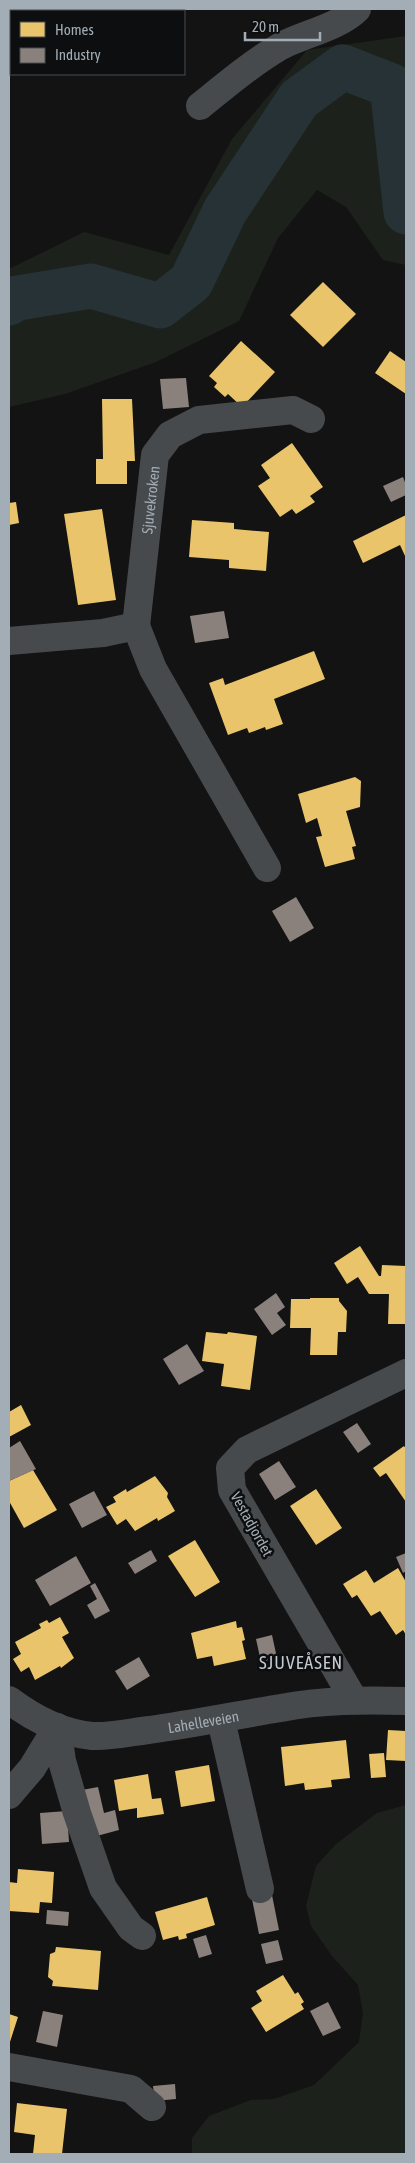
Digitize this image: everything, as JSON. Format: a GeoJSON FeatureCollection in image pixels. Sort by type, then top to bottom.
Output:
{"type":"FeatureCollection","features":[{"type":"Feature","properties":{"kind":"street"},"geometry":{"type":"LineString","coordinates":[[200,106],[279,47],[342,19],[357,9]]}},
{"type":"Feature","properties":{"kind":"street","name":"Sjuvekroken"},"geometry":{"type":"LineString","coordinates":[[267,868],[153,669],[136,626],[155,454],[170,434],[199,420],[293,410],[311,419]]}},
{"type":"Feature","properties":{"kind":"street"},"geometry":{"type":"LineString","coordinates":[[9,642],[103,633],[136,626]]}},
{"type":"Feature","properties":{"kind":"street","name":"Vestadjordet"},"geometry":{"type":"LineString","coordinates":[[354,1700],[232,1490],[230,1468],[247,1450],[406,1373]]}},
{"type":"Feature","properties":{"kind":"street","name":"Lahelleveien"},"geometry":{"type":"LineString","coordinates":[[9,1700],[31,1716],[56,1727],[92,1736],[221,1720],[283,1707],[354,1700],[406,1701]]}},
{"type":"Feature","properties":{"kind":"street"},"geometry":{"type":"LineString","coordinates":[[221,1720],[260,1889]]}},
{"type":"Feature","properties":{"kind":"street"},"geometry":{"type":"LineString","coordinates":[[9,1795],[32,1768],[56,1727]]}},
{"type":"Feature","properties":{"kind":"street"},"geometry":{"type":"LineString","coordinates":[[56,1727],[62,1761],[102,1888],[131,1928],[142,1936]]}},
{"type":"Feature","properties":{"kind":"street"},"geometry":{"type":"LineString","coordinates":[[9,2067],[131,2089],[152,2107]]}},
{"type":"Feature","properties":{"kind":"shaded area"},"geometry":{"type":"Polygon","coordinates":[[[406,36],[406,265],[383,260],[346,207],[317,190],[278,238],[239,321],[156,362],[65,394],[9,407],[9,269],[84,232],[169,255],[232,139],[307,50],[406,36]]]}},
{"type":"Feature","properties":{"kind":"shaded area"},"geometry":{"type":"Polygon","coordinates":[[[406,1805],[406,2154],[192,2154],[192,2138],[209,2116],[251,2100],[274,2099],[314,2085],[359,2042],[363,2013],[358,1985],[332,1956],[311,1926],[306,1906],[316,1866],[336,1844],[377,1813],[406,1805]]]}},
{"type":"Feature","properties":{"kind":"building: Homes"},"geometry":{"type":"Polygon","coordinates":[[[323,282],[356,314],[323,347],[290,315],[323,282]]]}},
{"type":"Feature","properties":{"kind":"building: Homes"},"geometry":{"type":"Polygon","coordinates":[[[241,341],[275,372],[242,407],[228,394],[225,397],[214,387],[217,383],[209,376],[241,341]]]}},
{"type":"Feature","properties":{"kind":"building: Homes"},"geometry":{"type":"Polygon","coordinates":[[[390,351],[406,362],[406,394],[375,373],[390,351]]]}},
{"type":"Feature","properties":{"kind":"building: Homes"},"geometry":{"type":"Polygon","coordinates":[[[102,399],[132,399],[135,461],[127,461],[127,484],[96,484],[96,459],[103,459],[102,399]]]}},
{"type":"Feature","properties":{"kind":"building: Homes"},"geometry":{"type":"Polygon","coordinates":[[[292,443],[323,487],[310,496],[315,502],[296,514],[292,509],[280,517],[258,486],[270,478],[261,465],[292,443]]]}},
{"type":"Feature","properties":{"kind":"building: Homes"},"geometry":{"type":"Polygon","coordinates":[[[16,502],[19,523],[9,525],[9,503],[16,502]]]}},
{"type":"Feature","properties":{"kind":"building: Homes"},"geometry":{"type":"Polygon","coordinates":[[[102,509],[116,600],[78,605],[64,514],[102,509]]]}},
{"type":"Feature","properties":{"kind":"building: Homes"},"geometry":{"type":"Polygon","coordinates":[[[406,515],[406,558],[400,545],[363,563],[353,541],[406,515]]]}},
{"type":"Feature","properties":{"kind":"building: Homes"},"geometry":{"type":"Polygon","coordinates":[[[192,520],[234,523],[234,529],[269,532],[266,571],[229,568],[229,560],[189,557],[192,520]]]}},
{"type":"Feature","properties":{"kind":"building: Homes"},"geometry":{"type":"Polygon","coordinates":[[[314,651],[325,679],[274,699],[283,724],[266,730],[265,727],[249,733],[247,728],[228,735],[209,683],[223,678],[225,685],[314,651]]]}},
{"type":"Feature","properties":{"kind":"building: Homes"},"geometry":{"type":"Polygon","coordinates":[[[355,777],[361,781],[360,807],[346,811],[356,846],[352,847],[355,859],[325,867],[316,837],[322,836],[317,818],[306,823],[298,794],[355,777]]]}},
{"type":"Feature","properties":{"kind":"building: Homes"},"geometry":{"type":"Polygon","coordinates":[[[360,1246],[379,1276],[381,1276],[382,1265],[406,1266],[406,1324],[388,1324],[389,1294],[369,1294],[358,1277],[347,1284],[334,1263],[360,1246]]]}},
{"type":"Feature","properties":{"kind":"building: Homes"},"geometry":{"type":"Polygon","coordinates":[[[339,1298],[339,1301],[347,1311],[346,1332],[338,1332],[337,1355],[310,1355],[311,1328],[290,1328],[291,1299],[339,1298]]]}},
{"type":"Feature","properties":{"kind":"building: Homes"},"geometry":{"type":"Polygon","coordinates":[[[206,1332],[227,1334],[228,1332],[257,1336],[250,1390],[221,1386],[224,1364],[202,1361],[206,1332]]]}},
{"type":"Feature","properties":{"kind":"building: Homes"},"geometry":{"type":"Polygon","coordinates":[[[21,1405],[31,1425],[9,1437],[9,1412],[21,1405]]]}},
{"type":"Feature","properties":{"kind":"building: Homes"},"geometry":{"type":"Polygon","coordinates":[[[404,1446],[406,1449],[406,1502],[386,1473],[380,1477],[373,1468],[404,1446]]]}},
{"type":"Feature","properties":{"kind":"building: Homes"},"geometry":{"type":"Polygon","coordinates":[[[33,1470],[57,1510],[24,1528],[9,1501],[9,1481],[33,1470]]]}},
{"type":"Feature","properties":{"kind":"building: Homes"},"geometry":{"type":"Polygon","coordinates":[[[155,1476],[168,1493],[167,1497],[175,1511],[158,1521],[157,1518],[135,1531],[126,1519],[117,1525],[106,1507],[116,1502],[113,1497],[126,1489],[127,1492],[155,1476]]]}},
{"type":"Feature","properties":{"kind":"building: Homes"},"geometry":{"type":"Polygon","coordinates":[[[316,1489],[342,1528],[316,1545],[290,1506],[316,1489]]]}},
{"type":"Feature","properties":{"kind":"building: Homes"},"geometry":{"type":"Polygon","coordinates":[[[195,1540],[220,1582],[195,1597],[168,1556],[195,1540]]]}},
{"type":"Feature","properties":{"kind":"building: Homes"},"geometry":{"type":"Polygon","coordinates":[[[398,1568],[406,1582],[406,1635],[403,1630],[396,1635],[380,1611],[371,1616],[357,1595],[352,1598],[343,1584],[366,1570],[374,1583],[398,1568]]]}},
{"type":"Feature","properties":{"kind":"building: Homes"},"geometry":{"type":"Polygon","coordinates":[[[60,1617],[69,1633],[62,1637],[74,1658],[61,1668],[60,1666],[35,1680],[29,1667],[21,1672],[13,1659],[21,1654],[15,1642],[41,1628],[39,1624],[47,1620],[49,1623],[60,1617]]]}},
{"type":"Feature","properties":{"kind":"building: Homes"},"geometry":{"type":"Polygon","coordinates":[[[236,1621],[237,1628],[242,1627],[245,1640],[242,1641],[246,1659],[214,1666],[212,1656],[197,1659],[191,1633],[236,1621]]]}},
{"type":"Feature","properties":{"kind":"building: Homes"},"geometry":{"type":"Polygon","coordinates":[[[388,1730],[406,1731],[406,1761],[386,1760],[388,1730]]]}},
{"type":"Feature","properties":{"kind":"building: Homes"},"geometry":{"type":"Polygon","coordinates":[[[346,1740],[350,1778],[331,1780],[332,1787],[305,1790],[304,1783],[285,1786],[281,1747],[346,1740]]]}},
{"type":"Feature","properties":{"kind":"building: Homes"},"geometry":{"type":"Polygon","coordinates":[[[384,1753],[386,1777],[371,1778],[369,1754],[384,1753]]]}},
{"type":"Feature","properties":{"kind":"building: Homes"},"geometry":{"type":"Polygon","coordinates":[[[209,1765],[215,1801],[181,1807],[175,1771],[209,1765]]]}},
{"type":"Feature","properties":{"kind":"building: Homes"},"geometry":{"type":"Polygon","coordinates":[[[148,1774],[152,1799],[161,1798],[164,1814],[137,1818],[137,1808],[119,1811],[114,1780],[148,1774]]]}},
{"type":"Feature","properties":{"kind":"building: Homes"},"geometry":{"type":"Polygon","coordinates":[[[18,1869],[54,1872],[52,1903],[40,1902],[39,1913],[9,1911],[9,1882],[17,1883],[18,1869]]]}},
{"type":"Feature","properties":{"kind":"building: Homes"},"geometry":{"type":"Polygon","coordinates":[[[207,1897],[215,1925],[186,1934],[187,1938],[179,1940],[178,1936],[163,1940],[155,1912],[207,1897]]]}},
{"type":"Feature","properties":{"kind":"building: Homes"},"geometry":{"type":"Polygon","coordinates":[[[56,1947],[101,1951],[98,1990],[52,1986],[53,1981],[48,1977],[50,1954],[55,1952],[56,1947]]]}},
{"type":"Feature","properties":{"kind":"building: Homes"},"geometry":{"type":"Polygon","coordinates":[[[283,1975],[295,1994],[298,1992],[304,2002],[301,2004],[304,2009],[266,2032],[251,2008],[262,2001],[256,1991],[283,1975]]]}},
{"type":"Feature","properties":{"kind":"building: Homes"},"geometry":{"type":"Polygon","coordinates":[[[9,2014],[18,2017],[9,2045],[9,2014]]]}},
{"type":"Feature","properties":{"kind":"building: Homes"},"geometry":{"type":"Polygon","coordinates":[[[17,2103],[67,2109],[62,2154],[33,2154],[35,2135],[14,2132],[17,2103]]]}},
{"type":"Feature","properties":{"kind":"building: Industry"},"geometry":{"type":"Polygon","coordinates":[[[186,378],[189,407],[163,409],[160,379],[186,378]]]}},
{"type":"Feature","properties":{"kind":"building: Industry"},"geometry":{"type":"Polygon","coordinates":[[[403,477],[406,485],[406,495],[391,502],[383,486],[403,477]]]}},
{"type":"Feature","properties":{"kind":"building: Industry"},"geometry":{"type":"Polygon","coordinates":[[[224,611],[229,638],[195,643],[190,616],[224,611]]]}},
{"type":"Feature","properties":{"kind":"building: Industry"},"geometry":{"type":"Polygon","coordinates":[[[296,897],[314,928],[290,942],[272,911],[296,897]]]}},
{"type":"Feature","properties":{"kind":"building: Industry"},"geometry":{"type":"Polygon","coordinates":[[[276,1293],[285,1307],[277,1313],[286,1325],[272,1335],[254,1309],[276,1293]]]}},
{"type":"Feature","properties":{"kind":"building: Industry"},"geometry":{"type":"Polygon","coordinates":[[[187,1344],[204,1371],[179,1385],[163,1359],[187,1344]]]}},
{"type":"Feature","properties":{"kind":"building: Industry"},"geometry":{"type":"Polygon","coordinates":[[[357,1423],[371,1444],[358,1453],[343,1432],[357,1423]]]}},
{"type":"Feature","properties":{"kind":"building: Industry"},"geometry":{"type":"Polygon","coordinates":[[[20,1441],[36,1469],[9,1481],[9,1448],[20,1441]]]}},
{"type":"Feature","properties":{"kind":"building: Industry"},"geometry":{"type":"Polygon","coordinates":[[[279,1461],[296,1487],[275,1500],[259,1474],[279,1461]]]}},
{"type":"Feature","properties":{"kind":"building: Industry"},"geometry":{"type":"Polygon","coordinates":[[[94,1491],[107,1515],[82,1528],[69,1504],[94,1491]]]}},
{"type":"Feature","properties":{"kind":"building: Industry"},"geometry":{"type":"Polygon","coordinates":[[[151,1550],[157,1561],[135,1574],[128,1563],[151,1550]]]}},
{"type":"Feature","properties":{"kind":"building: Industry"},"geometry":{"type":"Polygon","coordinates":[[[406,1553],[406,1571],[403,1573],[396,1557],[406,1553]]]}},
{"type":"Feature","properties":{"kind":"building: Industry"},"geometry":{"type":"Polygon","coordinates":[[[76,1556],[91,1583],[50,1606],[35,1580],[76,1556]]]}},
{"type":"Feature","properties":{"kind":"building: Industry"},"geometry":{"type":"Polygon","coordinates":[[[95,1583],[110,1611],[95,1619],[87,1605],[97,1599],[90,1586],[95,1583]]]}},
{"type":"Feature","properties":{"kind":"building: Industry"},"geometry":{"type":"Polygon","coordinates":[[[272,1635],[277,1658],[261,1662],[256,1639],[272,1635]]]}},
{"type":"Feature","properties":{"kind":"building: Industry"},"geometry":{"type":"Polygon","coordinates":[[[139,1657],[150,1676],[127,1690],[115,1671],[139,1657]]]}},
{"type":"Feature","properties":{"kind":"building: Industry"},"geometry":{"type":"Polygon","coordinates":[[[98,1787],[104,1813],[115,1810],[119,1830],[93,1837],[82,1790],[98,1787]]]}},
{"type":"Feature","properties":{"kind":"building: Industry"},"geometry":{"type":"Polygon","coordinates":[[[67,1811],[69,1842],[42,1844],[40,1813],[67,1811]]]}},
{"type":"Feature","properties":{"kind":"building: Industry"},"geometry":{"type":"Polygon","coordinates":[[[272,1895],[279,1930],[259,1934],[252,1899],[272,1895]]]}},
{"type":"Feature","properties":{"kind":"building: Industry"},"geometry":{"type":"Polygon","coordinates":[[[47,1910],[69,1912],[68,1926],[46,1924],[47,1910]]]}},
{"type":"Feature","properties":{"kind":"building: Industry"},"geometry":{"type":"Polygon","coordinates":[[[206,1935],[212,1954],[199,1958],[193,1939],[206,1935]]]}},
{"type":"Feature","properties":{"kind":"building: Industry"},"geometry":{"type":"Polygon","coordinates":[[[278,1940],[283,1960],[266,1964],[261,1944],[278,1940]]]}},
{"type":"Feature","properties":{"kind":"building: Industry"},"geometry":{"type":"Polygon","coordinates":[[[328,2002],[341,2028],[323,2036],[310,2011],[328,2002]]]}},
{"type":"Feature","properties":{"kind":"building: Industry"},"geometry":{"type":"Polygon","coordinates":[[[43,2011],[63,2015],[57,2047],[36,2042],[43,2011]]]}},
{"type":"Feature","properties":{"kind":"building: Industry"},"geometry":{"type":"Polygon","coordinates":[[[175,2084],[176,2099],[155,2101],[153,2086],[175,2084]]]}},
{"type":"Feature","properties":{"kind":"waterway"},"geometry":{"type":"LineString","coordinates":[[9,303],[12,299],[91,286],[160,306],[191,282],[225,211],[299,99],[343,67],[392,86],[406,212]]}},
{"type":"Feature","properties":{"kind":"district","name":"SJUVEÅSEN"},"geometry":{"type":"Point","coordinates":[301,1662]}}]}
